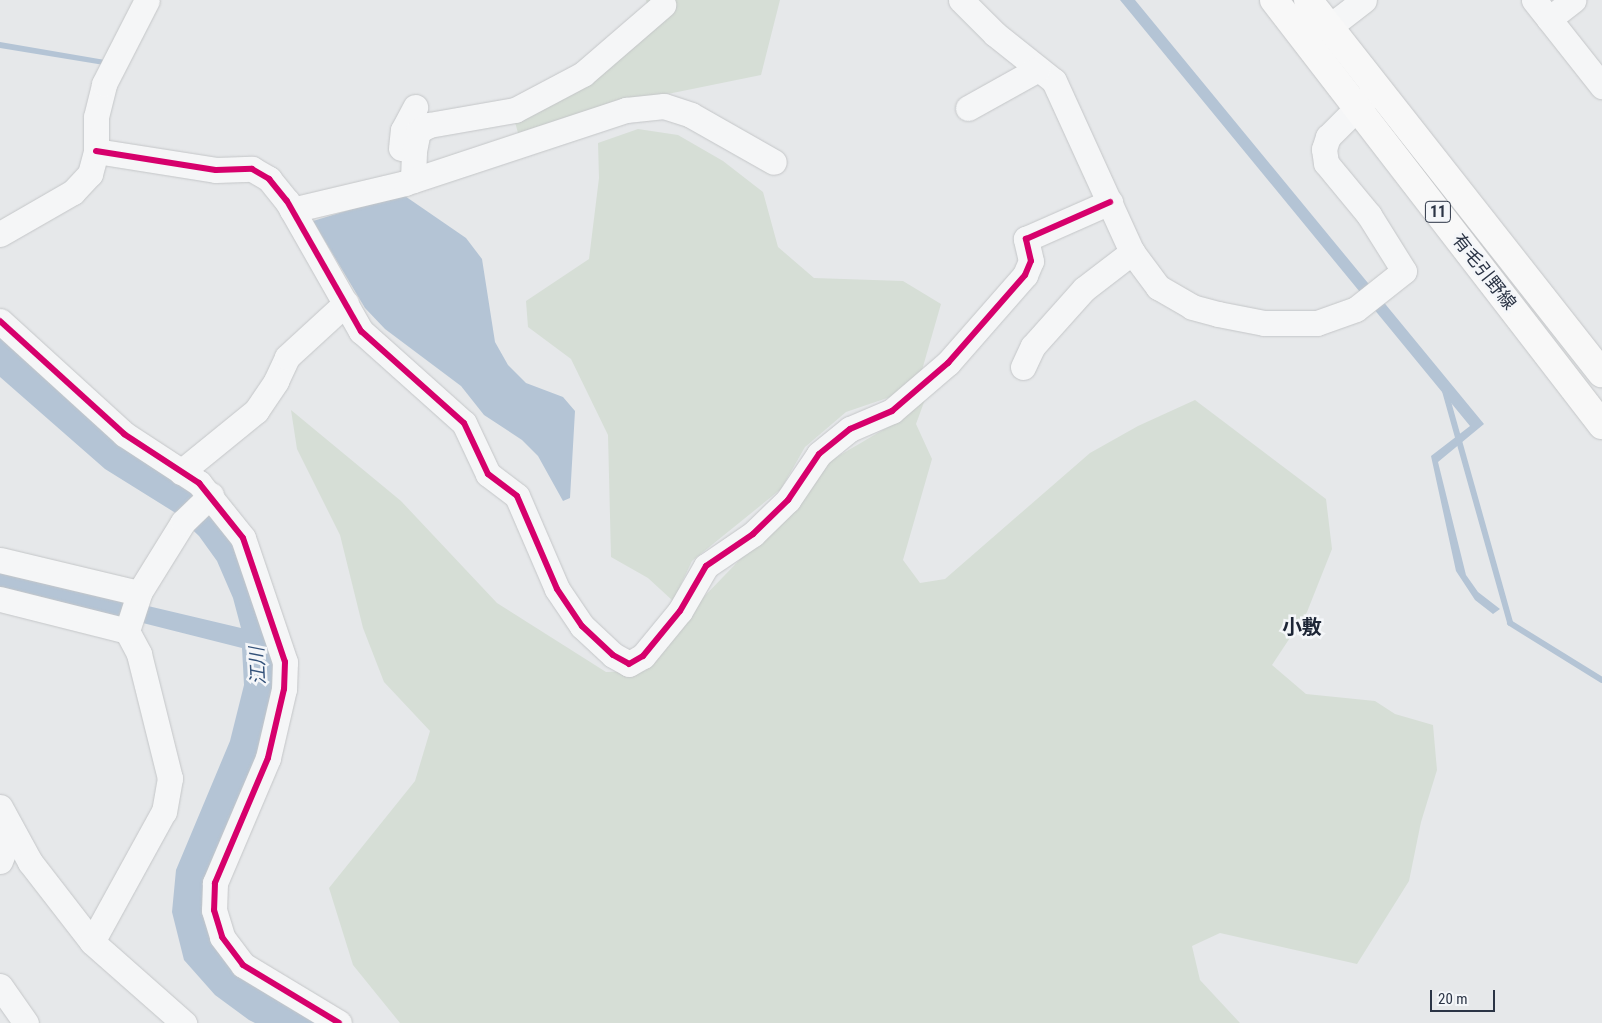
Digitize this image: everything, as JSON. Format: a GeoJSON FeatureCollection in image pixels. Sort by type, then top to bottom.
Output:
{"type":"FeatureCollection","features":[{"type":"Feature","properties":{"kind":"main road","name":"有毛引野線"},"geometry":{"type":"LineString","coordinates":[[1274,0],[1602,425]]}},
{"type":"Feature","properties":{"kind":"main road","name":"有毛引野線"},"geometry":{"type":"LineString","coordinates":[[1308,0],[1602,372]]}},
{"type":"Feature","properties":{"kind":"street"},"geometry":{"type":"LineString","coordinates":[[0,234],[73,192],[90,174],[96,151],[96,117],[104,84],[147,0]]}},
{"type":"Feature","properties":{"kind":"street"},"geometry":{"type":"LineString","coordinates":[[961,0],[995,34],[1054,81],[1132,252],[1158,287],[1201,309],[1264,323],[1317,323],[1356,309],[1404,271],[1369,215],[1326,164],[1324,149],[1328,137],[1356,106],[1377,89]]}},
{"type":"Feature","properties":{"kind":"street"},"geometry":{"type":"LineString","coordinates":[[1328,27],[1364,0]]}},
{"type":"Feature","properties":{"kind":"street"},"geometry":{"type":"LineString","coordinates":[[1573,0],[1542,9],[1602,86]]}},
{"type":"Feature","properties":{"kind":"street"},"geometry":{"type":"LineString","coordinates":[[409,182],[418,131],[429,126],[515,110],[583,74],[663,5]]}},
{"type":"Feature","properties":{"kind":"street"},"geometry":{"type":"LineString","coordinates":[[968,108],[1038,68]]}},
{"type":"Feature","properties":{"kind":"street"},"geometry":{"type":"LineString","coordinates":[[292,210],[409,182],[626,110],[664,106],[691,115],[774,162]]}},
{"type":"Feature","properties":{"kind":"street"},"geometry":{"type":"LineString","coordinates":[[409,182],[401,152],[403,130],[415,107]]}},
{"type":"Feature","properties":{"kind":"street"},"geometry":{"type":"LineString","coordinates":[[96,151],[216,170],[252,169],[269,179],[292,210],[361,331],[464,422],[488,474],[517,496],[557,589],[582,626],[613,655],[629,664],[643,656],[680,611],[706,566],[754,534],[788,500],[820,454],[850,429],[892,411],[948,363],[1025,275],[1031,261],[1026,239],[1110,202]]}},
{"type":"Feature","properties":{"kind":"street"},"geometry":{"type":"LineString","coordinates":[[1023,367],[1033,346],[1084,289],[1132,252]]}},
{"type":"Feature","properties":{"kind":"street"},"geometry":{"type":"LineString","coordinates":[[181,472],[256,411],[276,381],[287,357],[346,303]]}},
{"type":"Feature","properties":{"kind":"street"},"geometry":{"type":"LineString","coordinates":[[0,321],[124,434],[181,472],[211,495],[243,538],[284,662],[284,689],[268,758],[215,883],[214,910],[222,936],[243,965],[339,1023]]}},
{"type":"Feature","properties":{"kind":"street"},"geometry":{"type":"LineString","coordinates":[[92,942],[164,811],[170,778],[139,654],[127,631],[139,593],[183,522],[211,495]]}},
{"type":"Feature","properties":{"kind":"street"},"geometry":{"type":"LineString","coordinates":[[0,560],[139,593]]}},
{"type":"Feature","properties":{"kind":"street"},"geometry":{"type":"LineString","coordinates":[[0,599],[127,631]]}},
{"type":"Feature","properties":{"kind":"street"},"geometry":{"type":"LineString","coordinates":[[0,807],[30,862],[92,942],[184,1023]]}},
{"type":"Feature","properties":{"kind":"street"},"geometry":{"type":"LineString","coordinates":[[0,861],[12,832]]}},
{"type":"Feature","properties":{"kind":"street"},"geometry":{"type":"LineString","coordinates":[[0,986],[26,1023]]}},
{"type":"Feature","properties":{"kind":"shaded area"},"geometry":{"type":"Polygon","coordinates":[[[646,0],[780,0],[761,75],[589,110],[518,133],[515,122],[653,26],[646,0]]]}},
{"type":"Feature","properties":{"kind":"shaded area"},"geometry":{"type":"Polygon","coordinates":[[[638,129],[678,135],[723,161],[763,192],[778,247],[814,278],[903,281],[941,304],[920,377],[893,396],[846,412],[805,447],[781,489],[692,561],[673,601],[648,578],[611,557],[608,435],[571,359],[528,327],[526,301],[589,259],[599,178],[598,143],[638,129]]]}},
{"type":"Feature","properties":{"kind":"shaded area"},"geometry":{"type":"Polygon","coordinates":[[[927,394],[916,424],[932,459],[903,560],[920,583],[945,579],[1090,453],[1138,426],[1195,400],[1326,499],[1332,549],[1307,612],[1272,665],[1306,694],[1375,701],[1395,714],[1433,725],[1437,770],[1421,822],[1409,881],[1357,964],[1220,933],[1192,946],[1200,980],[1240,1023],[400,1023],[353,965],[329,888],[415,781],[430,731],[384,682],[363,628],[340,535],[297,449],[291,410],[401,501],[497,603],[606,672],[645,671],[696,605],[751,548],[797,509],[830,461],[893,424],[927,394]]]}},
{"type":"Feature","properties":{"kind":"water"},"geometry":{"type":"Polygon","coordinates":[[[1120,0],[1135,0],[1484,424],[1438,462],[1466,575],[1478,592],[1500,609],[1493,614],[1475,600],[1456,571],[1431,456],[1470,426],[1120,0]]]}},
{"type":"Feature","properties":{"kind":"water"},"geometry":{"type":"Polygon","coordinates":[[[0,42],[105,60],[104,65],[0,48],[0,42]]]}},
{"type":"Feature","properties":{"kind":"water"},"geometry":{"type":"Polygon","coordinates":[[[402,194],[466,238],[482,259],[495,342],[508,365],[526,383],[563,397],[575,411],[570,498],[563,501],[538,456],[522,440],[484,415],[461,386],[385,329],[365,308],[313,221],[402,194]]]}},
{"type":"Feature","properties":{"kind":"water","name":"江川"},"geometry":{"type":"Polygon","coordinates":[[[0,330],[195,488],[242,553],[277,666],[263,749],[227,835],[216,941],[326,1023],[255,1023],[249,1020],[215,995],[184,960],[172,912],[176,870],[230,741],[244,685],[242,648],[0,587],[0,571],[241,628],[233,598],[217,561],[199,536],[174,512],[105,469],[0,377],[0,330]]]}},
{"type":"Feature","properties":{"kind":"waterway"},"geometry":{"type":"LineString","coordinates":[[1445,391],[1510,623],[1602,680]]}},
{"type":"Feature","properties":{"kind":"cycle path"},"geometry":{"type":"LineString","coordinates":[[96,151],[216,170],[252,169],[269,179],[287,201],[361,331],[464,423],[488,474],[517,496],[557,589],[582,626],[613,655],[629,664],[643,656],[680,611],[706,566],[753,534],[788,500],[819,454],[850,429],[892,411],[948,363],[1025,275],[1031,261],[1026,239],[1110,202]]}},
{"type":"Feature","properties":{"kind":"cycle path"},"geometry":{"type":"LineString","coordinates":[[0,321],[124,434],[199,483],[243,538],[285,662],[284,689],[268,758],[215,883],[214,910],[222,937],[243,965],[339,1023]]}},
{"type":"Feature","properties":{"kind":"district","name":"小敷"},"geometry":{"type":"Point","coordinates":[1302,627]}}]}
